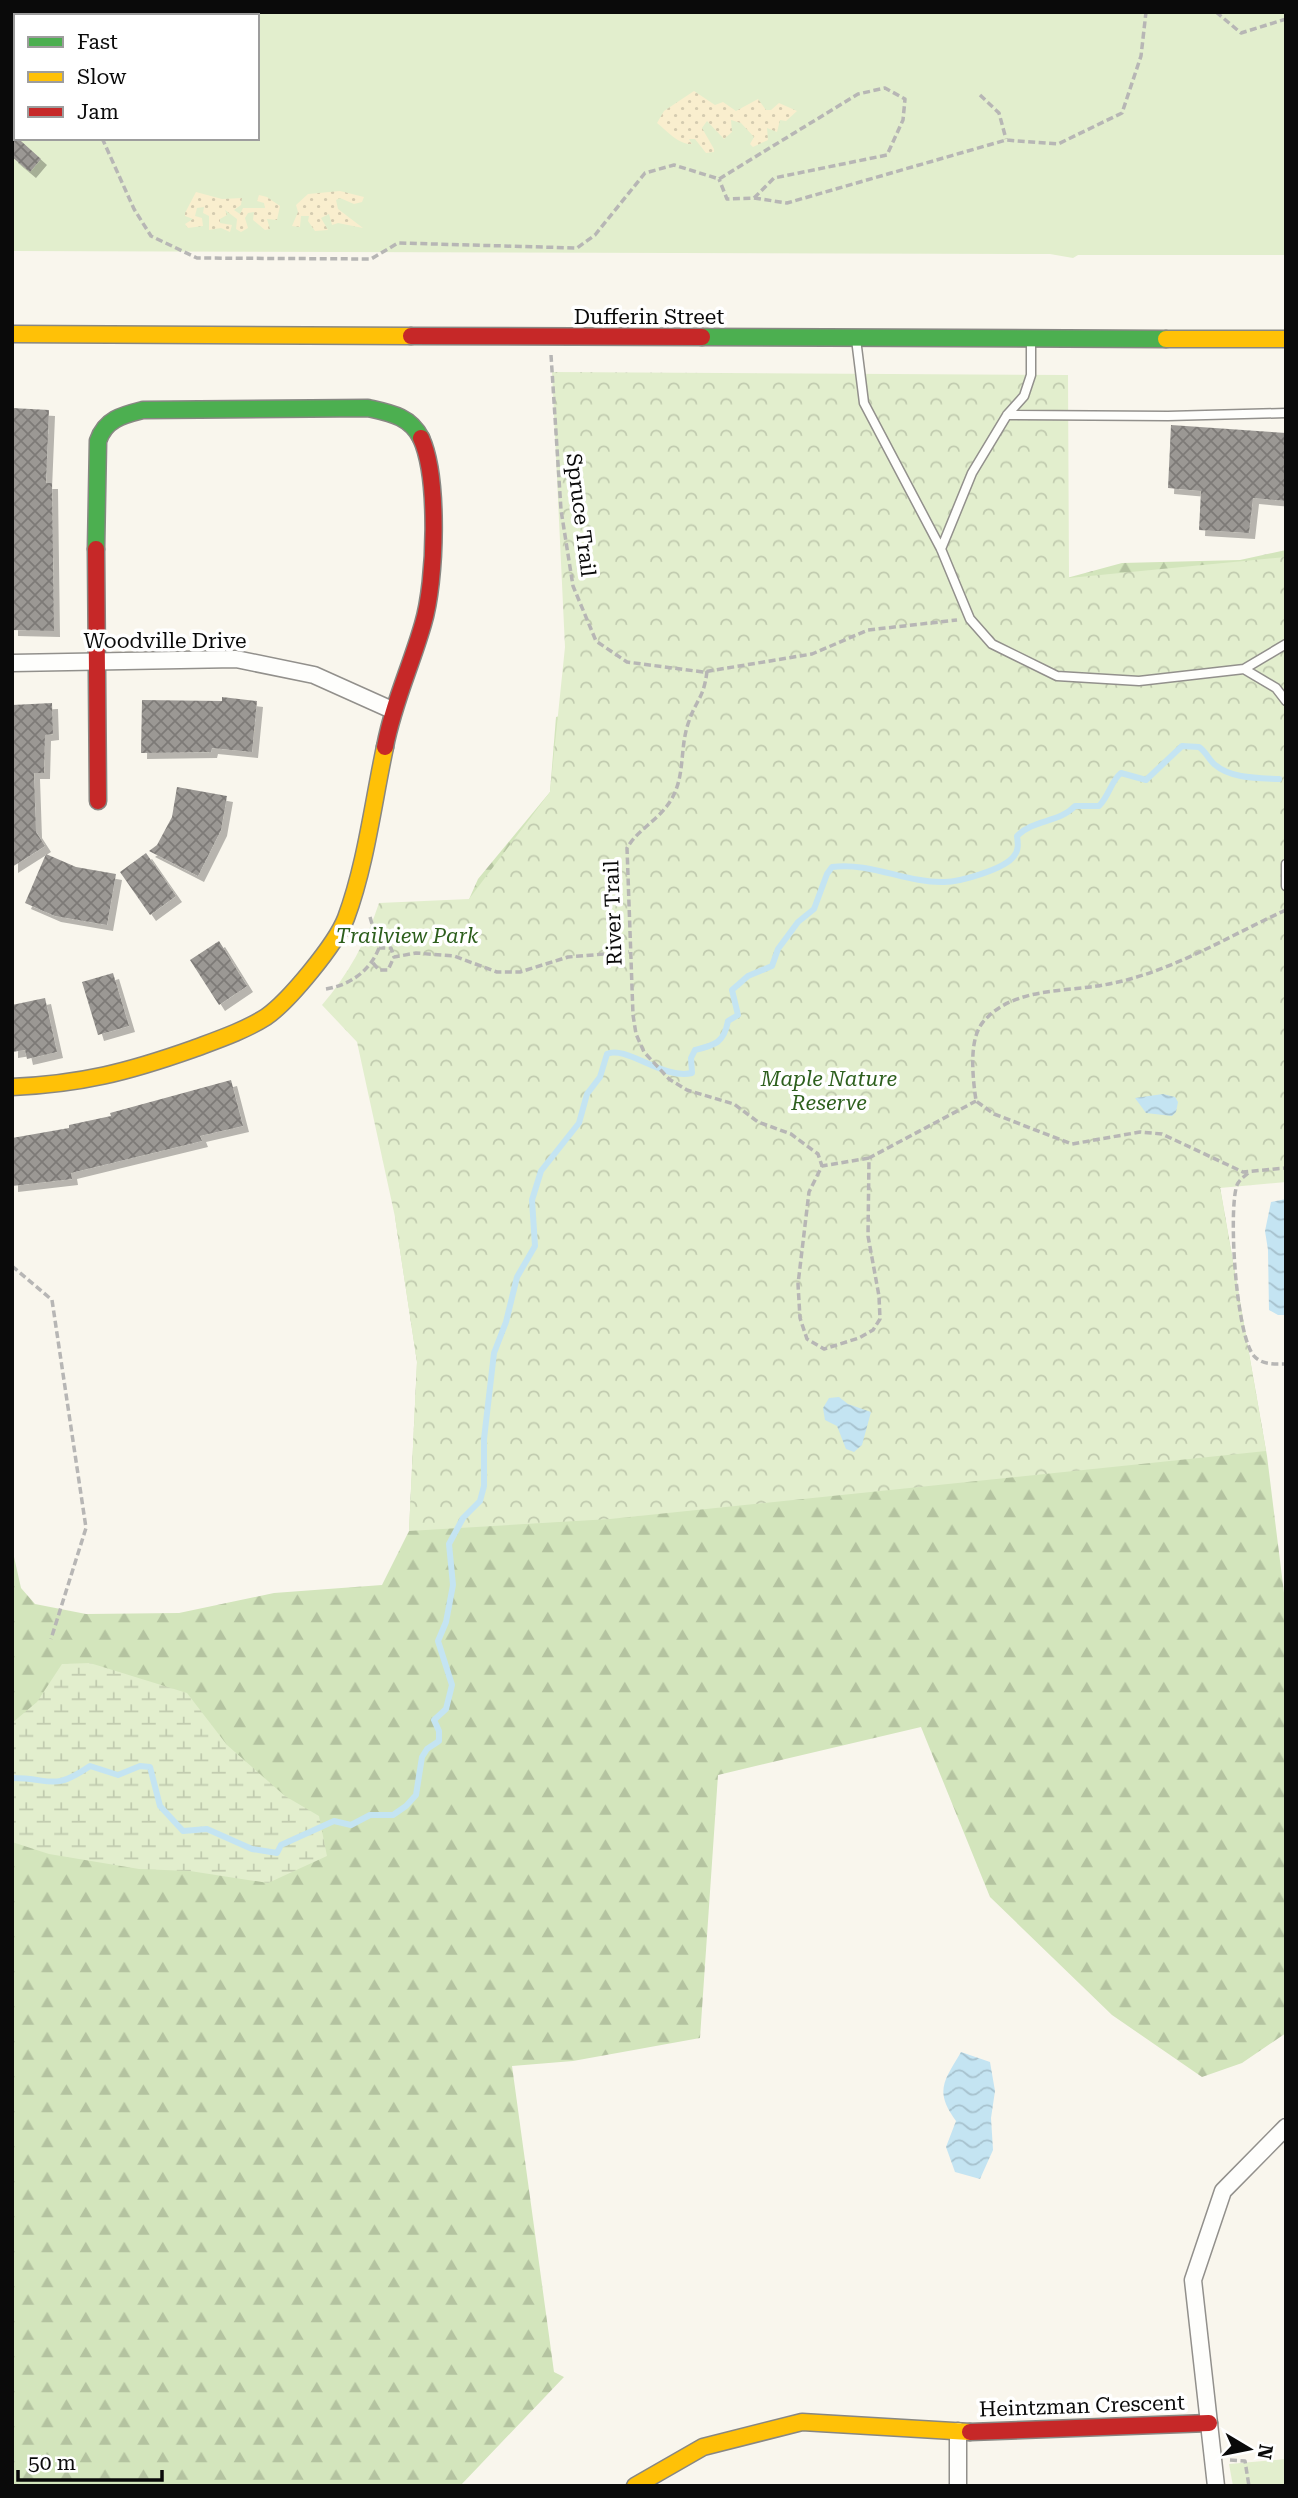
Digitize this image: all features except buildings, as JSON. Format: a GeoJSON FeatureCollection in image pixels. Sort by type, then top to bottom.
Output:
{"type":"FeatureCollection","features":[{"type":"Feature","properties":{"kind":"street","name":"Dufferin Street"},"geometry":{"type":"LineString","coordinates":[[12,334],[1286,339]]}},
{"type":"Feature","properties":{"kind":"street"},"geometry":{"type":"LineString","coordinates":[[12,1087],[63,1086],[124,1073],[217,1040],[267,1016],[314,968],[345,919],[363,855],[392,710],[424,622],[431,578],[433,515],[428,453],[416,428],[399,415],[368,408],[144,410],[113,417],[101,429],[95,482],[99,801]]}},
{"type":"Feature","properties":{"kind":"street","name":"Woodville Drive"},"geometry":{"type":"LineString","coordinates":[[12,663],[236,659],[314,675],[392,710]]}},
{"type":"Feature","properties":{"kind":"street"},"geometry":{"type":"LineString","coordinates":[[1216,2486],[1193,2280],[1223,2191],[1286,2127]]}},
{"type":"Feature","properties":{"kind":"street","name":"Heintzman Crescent"},"geometry":{"type":"LineString","coordinates":[[635,2486],[703,2447],[802,2422],[958,2431],[1209,2423]]}},
{"type":"Feature","properties":{"kind":"street","name":"Heintzman Crescent"},"geometry":{"type":"LineString","coordinates":[[958,2431],[958,2486]]}},
{"type":"Feature","properties":{"kind":"lane"},"geometry":{"type":"LineString","coordinates":[[941,549],[972,473],[1007,415],[1024,396],[1031,374],[1031,337]]}},
{"type":"Feature","properties":{"kind":"lane"},"geometry":{"type":"LineString","coordinates":[[856,339],[864,402],[941,549],[970,619],[992,644],[1057,676],[1139,681],[1244,669],[1286,643]]}},
{"type":"Feature","properties":{"kind":"lane"},"geometry":{"type":"LineString","coordinates":[[1007,415],[1168,416],[1286,413]]}},
{"type":"Feature","properties":{"kind":"lane"},"geometry":{"type":"LineString","coordinates":[[1244,669],[1276,688],[1286,701]]}},
{"type":"Feature","properties":{"kind":"lane"},"geometry":{"type":"LineString","coordinates":[[1286,864],[1286,886]]}},
{"type":"Feature","properties":{"kind":"path"},"geometry":{"type":"LineString","coordinates":[[719,179],[727,199],[754,198],[787,203],[1006,140],[1058,144],[1122,113],[1141,56],[1146,12]]}},
{"type":"Feature","properties":{"kind":"path"},"geometry":{"type":"LineString","coordinates":[[1216,12],[1241,33],[1286,19]]}},
{"type":"Feature","properties":{"kind":"path"},"geometry":{"type":"LineString","coordinates":[[103,140],[134,209],[151,236],[197,258],[371,259],[398,243],[577,248],[595,235],[645,173],[674,165],[719,179],[858,94],[885,88],[905,99],[902,120],[887,155],[774,178],[754,198]]}},
{"type":"Feature","properties":{"kind":"path"},"geometry":{"type":"LineString","coordinates":[[980,94],[999,113],[1006,140]]}},
{"type":"Feature","properties":{"kind":"path","name":"Spruce Trail"},"geometry":{"type":"LineString","coordinates":[[550,337],[561,510],[573,586],[596,641],[627,662],[642,666],[707,671],[765,664],[812,654],[868,630],[970,619]]}},
{"type":"Feature","properties":{"kind":"path","name":"River Trail"},"geometry":{"type":"LineString","coordinates":[[707,671],[704,694],[689,721],[681,778],[670,802],[651,824],[633,837],[627,848],[633,1016],[636,1034],[645,1052],[669,1079],[687,1090],[734,1104],[758,1122],[791,1134],[818,1154],[822,1166]]}},
{"type":"Feature","properties":{"kind":"path"},"geometry":{"type":"LineString","coordinates":[[1286,910],[1192,958],[1099,986],[1042,992],[1002,1005],[980,1025],[972,1064],[976,1101],[994,1114],[1073,1144],[1140,1132],[1162,1134],[1243,1172],[1286,1168]]}},
{"type":"Feature","properties":{"kind":"path"},"geometry":{"type":"LineString","coordinates":[[326,989],[349,981],[373,963],[379,948],[370,917]]}},
{"type":"Feature","properties":{"kind":"path"},"geometry":{"type":"LineString","coordinates":[[373,963],[379,970],[388,970],[394,957],[391,948],[379,948]]}},
{"type":"Feature","properties":{"kind":"path"},"geometry":{"type":"LineString","coordinates":[[394,957],[416,953],[454,956],[497,972],[520,972],[568,957],[630,952]]}},
{"type":"Feature","properties":{"kind":"path"},"geometry":{"type":"LineString","coordinates":[[869,1158],[868,1236],[879,1296],[880,1319],[873,1330],[824,1349],[807,1339],[800,1318],[798,1284],[809,1192],[822,1166],[869,1158],[976,1101]]}},
{"type":"Feature","properties":{"kind":"path"},"geometry":{"type":"LineString","coordinates":[[1250,1172],[1238,1182],[1235,1195],[1234,1244],[1245,1345],[1255,1358],[1266,1363],[1286,1364]]}},
{"type":"Feature","properties":{"kind":"path"},"geometry":{"type":"LineString","coordinates":[[12,1266],[52,1300],[86,1528],[51,1639]]}},
{"type":"Feature","properties":{"kind":"path"},"geometry":{"type":"LineString","coordinates":[[1229,2460],[1245,2461],[1249,2486]]}},
{"type":"Feature","properties":{"kind":"green space"},"geometry":{"type":"Polygon","coordinates":[[[12,12],[1286,12],[1286,255],[1078,255],[1073,258],[1050,254],[12,251],[12,12]]]}},
{"type":"Feature","properties":{"kind":"green space","name":"Maple Nature Reserve"},"geometry":{"type":"Polygon","coordinates":[[[552,372],[1068,375],[1069,578],[1286,557],[1286,1182],[1220,1188],[1266,1451],[610,1519],[409,1531],[417,1362],[395,1217],[357,1042],[322,1005],[356,957],[379,903],[469,899],[550,792],[565,647],[552,372]]]}},
{"type":"Feature","properties":{"kind":"green space"},"geometry":{"type":"Polygon","coordinates":[[[1286,550],[1286,1156],[1220,1187],[1267,1456],[1286,1609],[1286,2033],[1242,2063],[1202,2077],[1112,2015],[990,1897],[921,1727],[718,1775],[700,2038],[573,2061],[512,2066],[554,2372],[564,2377],[460,2486],[12,2486],[12,1548],[21,1588],[35,1604],[86,1614],[179,1613],[274,1593],[382,1585],[409,1531],[417,1362],[395,1217],[451,940],[478,879],[550,792],[556,717],[1122,563],[1240,560],[1286,550]]]}},
{"type":"Feature","properties":{"kind":"green space"},"geometry":{"type":"Polygon","coordinates":[[[90,1663],[187,1693],[227,1745],[285,1796],[319,1816],[327,1856],[268,1883],[190,1871],[139,1869],[49,1854],[12,1842],[12,1723],[37,1702],[62,1664],[90,1663]]]}},
{"type":"Feature","properties":{"kind":"green space"},"geometry":{"type":"Polygon","coordinates":[[[1286,2459],[1286,2486],[1233,2486],[1229,2464],[1286,2459]]]}},
{"type":"Feature","properties":{"kind":"sand"},"geometry":{"type":"Polygon","coordinates":[[[694,91],[715,105],[723,102],[736,111],[758,99],[766,110],[771,110],[779,103],[797,111],[786,121],[780,120],[777,132],[767,128],[768,140],[753,147],[750,144],[754,137],[741,123],[731,120],[732,132],[724,139],[707,121],[702,128],[714,152],[706,153],[695,139],[689,139],[692,144],[682,142],[657,123],[664,111],[694,91]]]}},
{"type":"Feature","properties":{"kind":"sand"},"geometry":{"type":"Polygon","coordinates":[[[340,191],[364,197],[362,202],[354,204],[340,198],[336,200],[338,209],[363,228],[338,223],[332,225],[329,214],[321,218],[328,230],[315,231],[308,221],[309,216],[301,216],[300,227],[292,226],[298,212],[296,205],[308,194],[340,191]]]}},
{"type":"Feature","properties":{"kind":"sand"},"geometry":{"type":"Polygon","coordinates":[[[196,192],[222,199],[242,198],[241,205],[234,210],[240,214],[243,208],[265,208],[264,203],[257,201],[259,195],[267,197],[280,206],[277,220],[267,219],[270,229],[265,230],[253,220],[254,212],[248,213],[245,218],[248,228],[241,232],[236,229],[237,219],[225,210],[227,215],[220,219],[220,223],[232,225],[230,232],[221,228],[209,230],[209,216],[203,213],[204,207],[197,208],[195,216],[202,218],[203,226],[188,228],[185,224],[193,219],[185,216],[185,213],[196,192]]]}},
{"type":"Feature","properties":{"kind":"water"},"geometry":{"type":"Polygon","coordinates":[[[1163,1094],[1175,1097],[1178,1102],[1176,1112],[1172,1116],[1146,1113],[1135,1098],[1163,1094]]]}},
{"type":"Feature","properties":{"kind":"water"},"geometry":{"type":"Polygon","coordinates":[[[1286,1199],[1286,1315],[1278,1315],[1269,1310],[1265,1231],[1271,1202],[1286,1199]]]}},
{"type":"Feature","properties":{"kind":"water"},"geometry":{"type":"Polygon","coordinates":[[[839,1397],[848,1404],[871,1412],[862,1445],[854,1452],[846,1449],[837,1426],[825,1420],[823,1408],[829,1398],[839,1397]]]}},
{"type":"Feature","properties":{"kind":"water"},"geometry":{"type":"Polygon","coordinates":[[[961,2052],[990,2062],[995,2091],[991,2118],[993,2150],[980,2179],[955,2172],[946,2147],[956,2121],[945,2102],[944,2086],[961,2052]]]}},
{"type":"Feature","properties":{"kind":"waterway"},"geometry":{"type":"LineString","coordinates":[[12,1778],[52,1782],[67,1779],[90,1766],[118,1775],[140,1766],[150,1767],[160,1806],[183,1831],[207,1829],[252,1849],[277,1853],[281,1845],[334,1821],[351,1825],[370,1815],[393,1815],[406,1806],[416,1795],[422,1757],[427,1749],[439,1741],[439,1731],[434,1720],[446,1709],[452,1685],[438,1641],[446,1622],[453,1585],[449,1544],[463,1518],[480,1501],[484,1486],[484,1439],[494,1353],[506,1322],[517,1277],[535,1246],[532,1200],[541,1171],[579,1123],[587,1094],[600,1077],[607,1054],[624,1054],[669,1072],[692,1073],[691,1058],[695,1050],[718,1042],[728,1021],[738,1015],[732,990],[748,976],[772,966],[778,949],[798,922],[814,909],[832,867],[861,867],[944,882],[982,874],[1002,866],[1014,856],[1018,844],[1017,836],[1024,831],[1062,815],[1075,806],[1099,806],[1121,773],[1146,780],[1182,746],[1199,747],[1214,764],[1228,773],[1279,779]]}},
{"type":"Feature","properties":{"kind":"traffic: fast"},"geometry":{"type":"LineString","coordinates":[[702,337],[1166,339]]}},
{"type":"Feature","properties":{"kind":"traffic: fast"},"geometry":{"type":"LineString","coordinates":[[96,549],[98,441],[110,423],[129,414],[143,410],[368,408],[405,420],[421,438]]}},
{"type":"Feature","properties":{"kind":"traffic: slow"},"geometry":{"type":"LineString","coordinates":[[12,334],[411,336]]}},
{"type":"Feature","properties":{"kind":"traffic: slow"},"geometry":{"type":"LineString","coordinates":[[1166,339],[1286,339]]}},
{"type":"Feature","properties":{"kind":"traffic: slow"},"geometry":{"type":"LineString","coordinates":[[12,1087],[82,1080],[147,1064],[240,1031],[276,1009],[322,957],[346,918],[364,855],[385,747]]}},
{"type":"Feature","properties":{"kind":"traffic: slow"},"geometry":{"type":"LineString","coordinates":[[635,2486],[703,2447],[802,2422],[970,2432]]}},
{"type":"Feature","properties":{"kind":"traffic: jam"},"geometry":{"type":"LineString","coordinates":[[411,336],[702,337]]}},
{"type":"Feature","properties":{"kind":"traffic: jam"},"geometry":{"type":"LineString","coordinates":[[385,747],[423,624],[431,582],[433,503],[427,455],[421,438]]}},
{"type":"Feature","properties":{"kind":"traffic: jam"},"geometry":{"type":"LineString","coordinates":[[96,549],[98,801]]}},
{"type":"Feature","properties":{"kind":"traffic: jam"},"geometry":{"type":"LineString","coordinates":[[970,2432],[1209,2423]]}},
{"type":"Feature","properties":{"kind":"park label","name":"Trailview Park"},"geometry":{"type":"Point","coordinates":[407,936]}}]}
